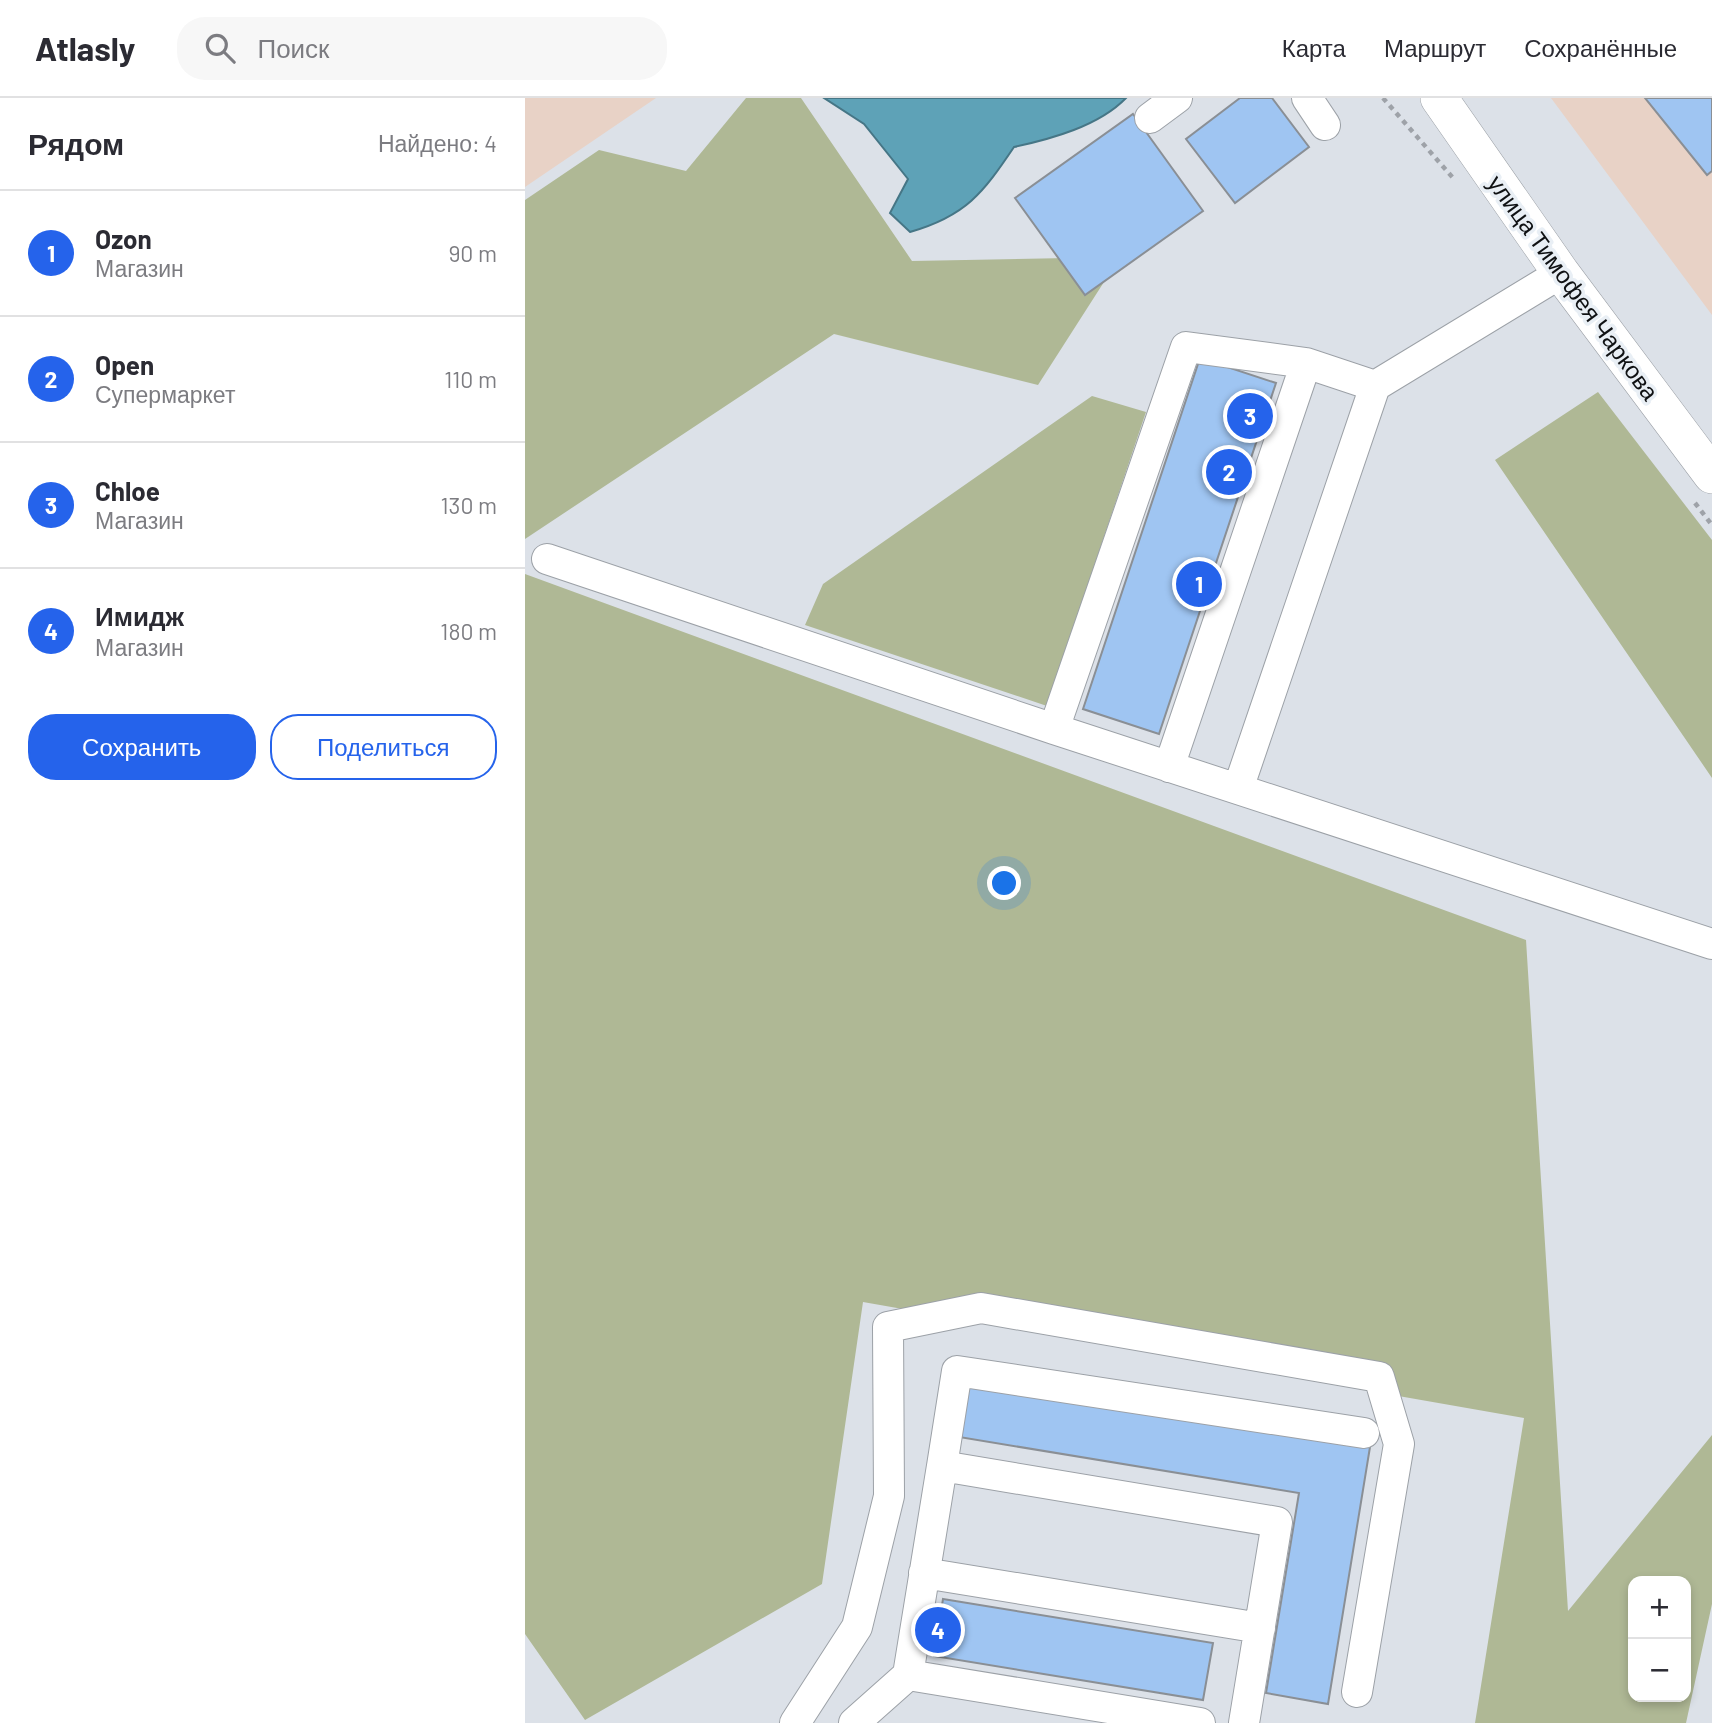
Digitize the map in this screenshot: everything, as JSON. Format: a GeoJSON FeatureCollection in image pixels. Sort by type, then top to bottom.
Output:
{"type":"FeatureCollection","features":[{"type":"Feature","properties":{"kind":"main road","name":"улица Тимофея Чаркова"},"geometry":{"type":"LineString","coordinates":[[1439,98],[1561,273],[1712,475]]}},
{"type":"Feature","properties":{"kind":"lane"},"geometry":{"type":"LineString","coordinates":[[1150,118],[1177,98]]}},
{"type":"Feature","properties":{"kind":"lane"},"geometry":{"type":"LineString","coordinates":[[1307,98],[1325,125]]}},
{"type":"Feature","properties":{"kind":"lane"},"geometry":{"type":"LineString","coordinates":[[1238,789],[1375,386],[1561,273]]}},
{"type":"Feature","properties":{"kind":"lane"},"geometry":{"type":"LineString","coordinates":[[1054,729],[1186,347],[1306,363],[1375,386]]}},
{"type":"Feature","properties":{"kind":"lane"},"geometry":{"type":"LineString","coordinates":[[1169,766],[1306,363]]}},
{"type":"Feature","properties":{"kind":"lane"},"geometry":{"type":"LineString","coordinates":[[547,559],[1054,729],[1712,944]]}},
{"type":"Feature","properties":{"kind":"lane"},"geometry":{"type":"LineString","coordinates":[[795,1723],[857,1627],[890,1496],[888,1327],[981,1308],[1379,1377],[1399,1444],[1357,1692]]}},
{"type":"Feature","properties":{"kind":"lane"},"geometry":{"type":"LineString","coordinates":[[854,1723],[908,1675],[957,1371],[1364,1433]]}},
{"type":"Feature","properties":{"kind":"lane"},"geometry":{"type":"LineString","coordinates":[[942,1466],[1277,1522],[1244,1723]]}},
{"type":"Feature","properties":{"kind":"lane"},"geometry":{"type":"LineString","coordinates":[[925,1573],[1260,1628]]}},
{"type":"Feature","properties":{"kind":"lane"},"geometry":{"type":"LineString","coordinates":[[908,1675],[1200,1723]]}},
{"type":"Feature","properties":{"kind":"shaded area"},"geometry":{"type":"Polygon","coordinates":[[[525,98],[656,98],[525,187],[525,98]]]}},
{"type":"Feature","properties":{"kind":"shaded area"},"geometry":{"type":"Polygon","coordinates":[[[1551,98],[1712,98],[1712,315],[1551,98]]]}},
{"type":"Feature","properties":{"kind":"green space"},"geometry":{"type":"Polygon","coordinates":[[[746,98],[801,98],[912,261],[1120,257],[1038,385],[834,334],[525,539],[525,200],[599,150],[686,171],[746,98]]]}},
{"type":"Feature","properties":{"kind":"green space"},"geometry":{"type":"Polygon","coordinates":[[[1598,392],[1712,540],[1712,778],[1495,460],[1598,392]]]}},
{"type":"Feature","properties":{"kind":"green space"},"geometry":{"type":"Polygon","coordinates":[[[1092,396],[1146,412],[1047,706],[805,625],[823,584],[1092,396]]]}},
{"type":"Feature","properties":{"kind":"green space"},"geometry":{"type":"Polygon","coordinates":[[[525,574],[1526,940],[1568,1611],[1712,1435],[1712,1604],[1691,1700],[1691,1576],[1628,1576],[1628,1702],[1691,1702],[1686,1723],[1475,1723],[1524,1418],[863,1302],[822,1584],[585,1720],[525,1634],[525,574]]]}},
{"type":"Feature","properties":{"kind":"water"},"geometry":{"type":"Polygon","coordinates":[[[824,98],[1126,98],[1088,124],[1014,147],[993,177],[971,201],[946,218],[910,232],[890,213],[908,179],[864,124],[824,98]]]}},
{"type":"Feature","properties":{"kind":"building"},"geometry":{"type":"Polygon","coordinates":[[[1240,98],[1272,98],[1309,147],[1235,203],[1186,139],[1240,98]]]}},
{"type":"Feature","properties":{"kind":"building"},"geometry":{"type":"Polygon","coordinates":[[[1645,98],[1712,98],[1712,171],[1707,175],[1645,98]]]}},
{"type":"Feature","properties":{"kind":"building"},"geometry":{"type":"Polygon","coordinates":[[[1133,114],[1203,211],[1085,295],[1015,198],[1133,114]]]}},
{"type":"Feature","properties":{"kind":"building"},"geometry":{"type":"Polygon","coordinates":[[[1200,358],[1276,383],[1159,734],[1083,709],[1200,358]]]}},
{"type":"Feature","properties":{"kind":"building"},"geometry":{"type":"Polygon","coordinates":[[[962,1379],[1370,1447],[1328,1704],[1266,1693],[1299,1493],[953,1436],[962,1379]]]}},
{"type":"Feature","properties":{"kind":"building"},"geometry":{"type":"Polygon","coordinates":[[[943,1599],[1213,1643],[1203,1700],[934,1656],[943,1599]]]}},
{"type":"Feature","properties":{"kind":"place","name":"Chloe"},"geometry":{"type":"Point","coordinates":[1250,416]}},
{"type":"Feature","properties":{"kind":"place","name":"Open"},"geometry":{"type":"Point","coordinates":[1229,472]}},
{"type":"Feature","properties":{"kind":"place","name":"Ozon"},"geometry":{"type":"Point","coordinates":[1199,584]}},
{"type":"Feature","properties":{"kind":"place","name":"Имидж"},"geometry":{"type":"Point","coordinates":[938,1630]}}]}
